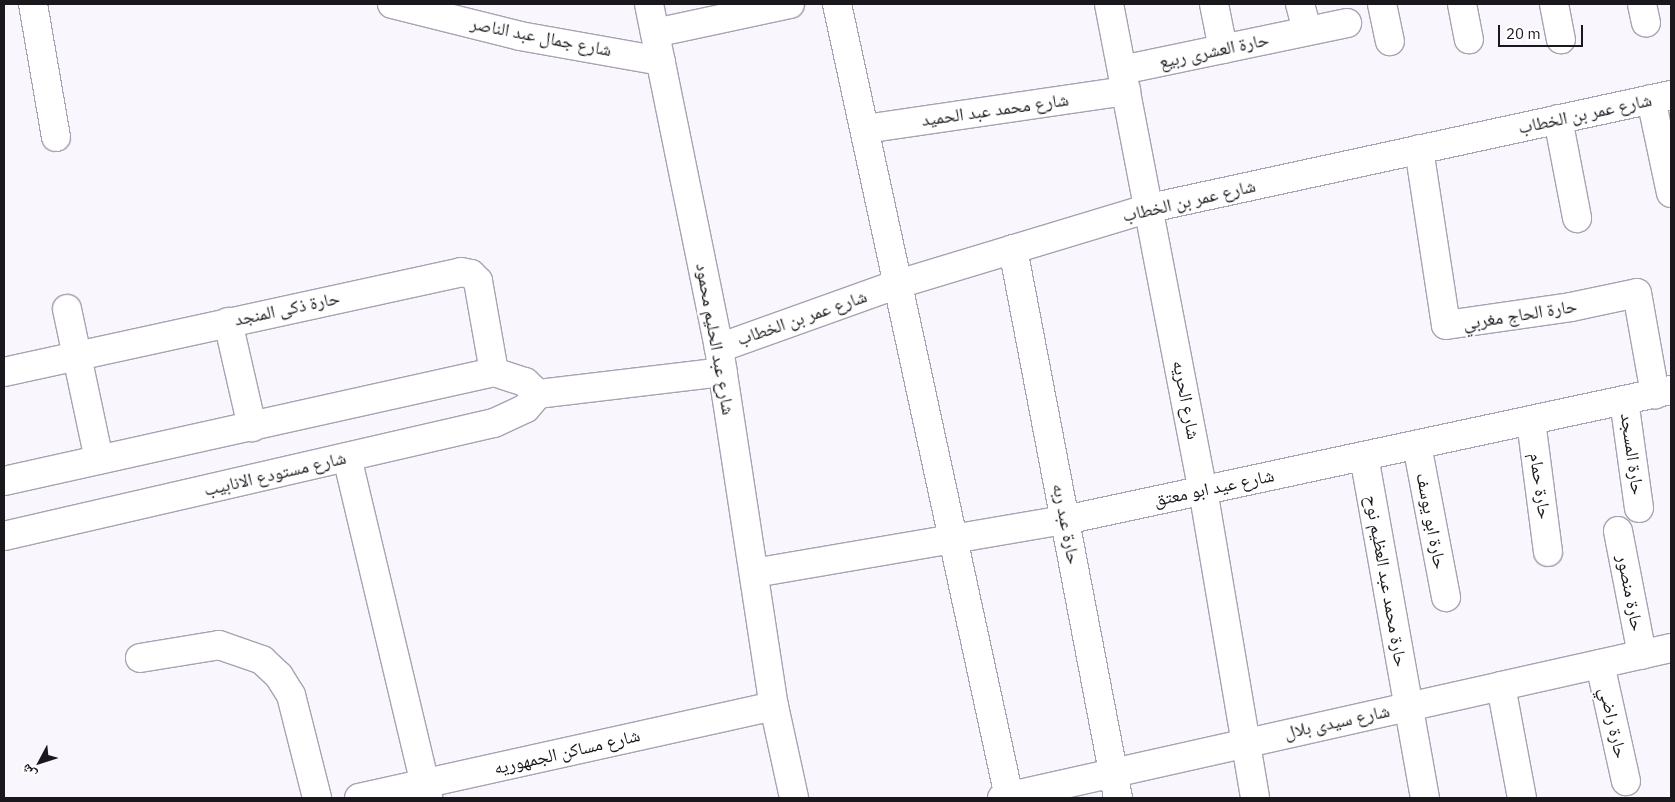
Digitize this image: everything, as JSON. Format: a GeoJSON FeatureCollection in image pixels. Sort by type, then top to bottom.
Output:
{"type":"FeatureCollection","features":[{"type":"Feature","properties":{"kind":"street"},"geometry":{"type":"LineString","coordinates":[[33,4],[56,137]]}},
{"type":"Feature","properties":{"kind":"street","name":"شارع جمال عبد الناصر"},"geometry":{"type":"LineString","coordinates":[[392,4],[520,36],[661,60]]}},
{"type":"Feature","properties":{"kind":"street","name":"شارع عبد الحليم محمود"},"geometry":{"type":"LineString","coordinates":[[649,4],[721,360],[774,706],[794,798]]}},
{"type":"Feature","properties":{"kind":"street"},"geometry":{"type":"LineString","coordinates":[[655,33],[790,4]]}},
{"type":"Feature","properties":{"kind":"street"},"geometry":{"type":"LineString","coordinates":[[838,4],[1006,797]]}},
{"type":"Feature","properties":{"kind":"street","name":"شارع الحريه"},"geometry":{"type":"LineString","coordinates":[[1109,4],[1150,208],[1203,490],[1243,742],[1255,798]]}},
{"type":"Feature","properties":{"kind":"street"},"geometry":{"type":"LineString","coordinates":[[1214,4],[1223,49]]}},
{"type":"Feature","properties":{"kind":"street"},"geometry":{"type":"LineString","coordinates":[[1300,4],[1307,31]]}},
{"type":"Feature","properties":{"kind":"street"},"geometry":{"type":"LineString","coordinates":[[1382,4],[1390,41]]}},
{"type":"Feature","properties":{"kind":"street"},"geometry":{"type":"LineString","coordinates":[[1462,4],[1469,38]]}},
{"type":"Feature","properties":{"kind":"street"},"geometry":{"type":"LineString","coordinates":[[1554,4],[1561,39]]}},
{"type":"Feature","properties":{"kind":"street","name":"حارة العشرى ربيع"},"geometry":{"type":"LineString","coordinates":[[1124,81],[1223,49],[1347,23]]}},
{"type":"Feature","properties":{"kind":"street","name":"شارع محمد عبد الحميد"},"geometry":{"type":"LineString","coordinates":[[865,129],[1124,81]]}},
{"type":"Feature","properties":{"kind":"street"},"geometry":{"type":"LineString","coordinates":[[1661,97],[1671,193]]}},
{"type":"Feature","properties":{"kind":"street","name":"شارع عمر بن الخطاب"},"geometry":{"type":"LineString","coordinates":[[721,360],[898,284],[1150,208],[1661,97]]}},
{"type":"Feature","properties":{"kind":"street"},"geometry":{"type":"LineString","coordinates":[[1558,119],[1577,218]]}},
{"type":"Feature","properties":{"kind":"street","name":"حارة الحاج مغربي"},"geometry":{"type":"LineString","coordinates":[[1419,149],[1446,325],[1571,307],[1637,293],[1663,392]]}},
{"type":"Feature","properties":{"kind":"street","name":"حارة عبد ربه"},"geometry":{"type":"LineString","coordinates":[[1013,249],[1118,798]]}},
{"type":"Feature","properties":{"kind":"street","name":"حارة ذكى المنجد"},"geometry":{"type":"LineString","coordinates":[[4,372],[466,272],[478,281],[494,372]]}},
{"type":"Feature","properties":{"kind":"street"},"geometry":{"type":"LineString","coordinates":[[67,309],[99,460]]}},
{"type":"Feature","properties":{"kind":"street"},"geometry":{"type":"LineString","coordinates":[[228,322],[252,427]]}},
{"type":"Feature","properties":{"kind":"street"},"geometry":{"type":"LineString","coordinates":[[4,481],[494,372],[524,382],[538,394],[721,360]]}},
{"type":"Feature","properties":{"kind":"street","name":"شارع عيد ابو معتق"},"geometry":{"type":"LineString","coordinates":[[754,573],[1065,520],[1663,392]]}},
{"type":"Feature","properties":{"kind":"street","name":"شارع مستودع الانابيب"},"geometry":{"type":"LineString","coordinates":[[4,536],[511,418],[538,394]]}},
{"type":"Feature","properties":{"kind":"street","name":"حارة المسجد"},"geometry":{"type":"LineString","coordinates":[[1624,400],[1639,508]]}},
{"type":"Feature","properties":{"kind":"street","name":"حارة حمام"},"geometry":{"type":"LineString","coordinates":[[1530,421],[1548,552]]}},
{"type":"Feature","properties":{"kind":"street","name":"حارة ابو يوسف"},"geometry":{"type":"LineString","coordinates":[[1416,445],[1446,597]]}},
{"type":"Feature","properties":{"kind":"street","name":"حارة محمد عبد العظيم نوح"},"geometry":{"type":"LineString","coordinates":[[1364,456],[1425,798]]}},
{"type":"Feature","properties":{"kind":"street"},"geometry":{"type":"LineString","coordinates":[[347,457],[426,791]]}},
{"type":"Feature","properties":{"kind":"street","name":"حارة منصور"},"geometry":{"type":"LineString","coordinates":[[1618,531],[1642,655]]}},
{"type":"Feature","properties":{"kind":"street"},"geometry":{"type":"LineString","coordinates":[[140,658],[219,645],[262,660],[279,676],[291,695],[317,798]]}},
{"type":"Feature","properties":{"kind":"street","name":"شارع سيدى بلال"},"geometry":{"type":"LineString","coordinates":[[1006,797],[1113,771],[1600,664],[1642,655],[1671,652]]}},
{"type":"Feature","properties":{"kind":"street","name":"حارة راضي"},"geometry":{"type":"LineString","coordinates":[[1600,664],[1626,781]]}},
{"type":"Feature","properties":{"kind":"street"},"geometry":{"type":"LineString","coordinates":[[1501,686],[1522,798]]}},
{"type":"Feature","properties":{"kind":"street","name":"شارع مساكن الجمهوريه"},"geometry":{"type":"LineString","coordinates":[[359,798],[426,791],[774,706]]}}]}
